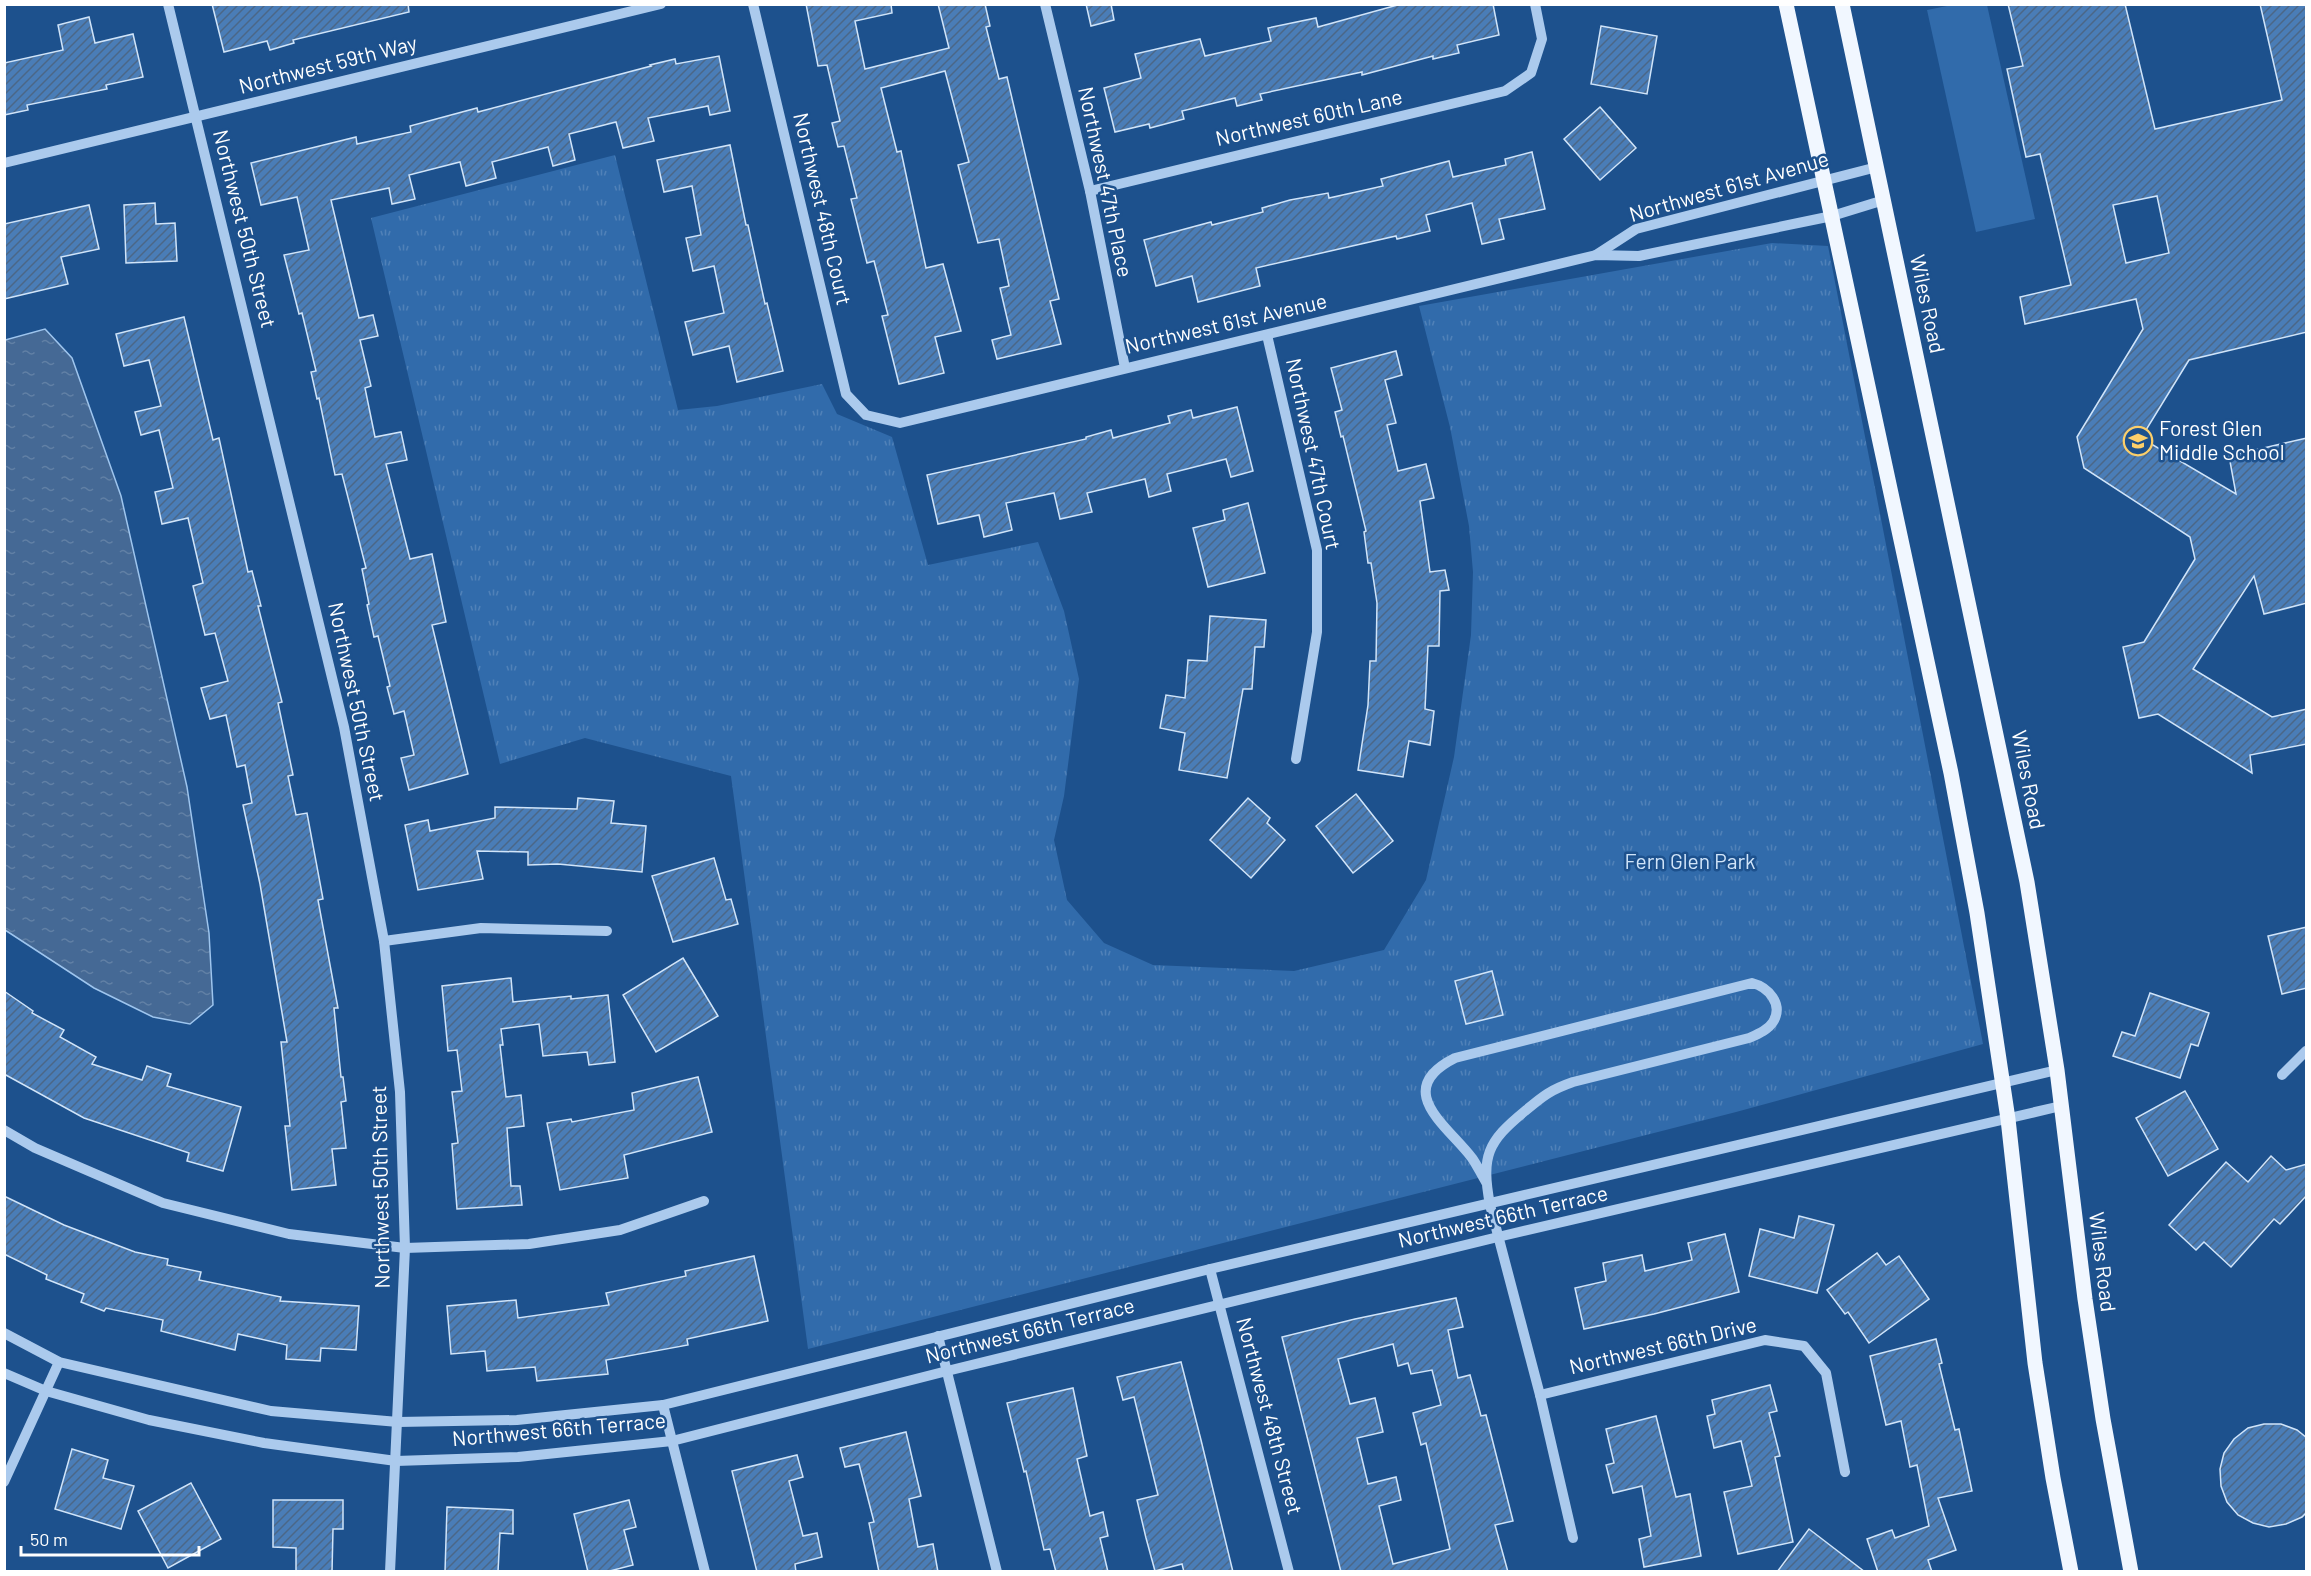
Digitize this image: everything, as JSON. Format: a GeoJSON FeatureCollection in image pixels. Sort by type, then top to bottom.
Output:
{"type":"FeatureCollection","features":[{"type":"Feature","properties":{"kind":"main road"},"geometry":{"type":"LineString","coordinates":[[1786,4],[1951,773],[1977,913],[2008,1119],[2035,1363],[2071,1572]]}},
{"type":"Feature","properties":{"kind":"main road","name":"Wiles Road"},"geometry":{"type":"LineString","coordinates":[[1842,4],[2025,871],[2057,1070],[2085,1299],[2103,1419],[2131,1572]]}},
{"type":"Feature","properties":{"kind":"street","name":"Northwest 50th Street"},"geometry":{"type":"LineString","coordinates":[[168,4],[344,728],[384,941],[400,1092],[405,1248],[398,1422]]}},
{"type":"Feature","properties":{"kind":"street","name":"Northwest 59th Way"},"geometry":{"type":"LineString","coordinates":[[4,163],[660,4]]}},
{"type":"Feature","properties":{"kind":"street","name":"Northwest 48th Court"},"geometry":{"type":"LineString","coordinates":[[753,4],[846,394],[866,415]]}},
{"type":"Feature","properties":{"kind":"street","name":"Northwest 47th Place"},"geometry":{"type":"LineString","coordinates":[[1045,4],[1090,190],[1125,368]]}},
{"type":"Feature","properties":{"kind":"street","name":"Northwest 60th Lane"},"geometry":{"type":"LineString","coordinates":[[1090,190],[1504,92],[1532,73],[1542,39],[1535,4]]}},
{"type":"Feature","properties":{"kind":"street","name":"Northwest 61st Avenue"},"geometry":{"type":"LineString","coordinates":[[1596,255],[1636,229],[1877,167]]}},
{"type":"Feature","properties":{"kind":"street","name":"Northwest 61st Avenue"},"geometry":{"type":"LineString","coordinates":[[866,415],[900,423],[1596,255],[1639,256],[1832,216],[1884,200]]}},
{"type":"Feature","properties":{"kind":"street","name":"Northwest 47th Court"},"geometry":{"type":"LineString","coordinates":[[1267,335],[1317,550],[1317,632],[1296,759]]}},
{"type":"Feature","properties":{"kind":"street"},"geometry":{"type":"LineString","coordinates":[[384,941],[481,928],[607,931]]}},
{"type":"Feature","properties":{"kind":"street"},"geometry":{"type":"LineString","coordinates":[[1486,1182],[1473,1159],[1448,1133],[1429,1108],[1426,1093],[1429,1082],[1436,1070],[1446,1063],[1467,1055],[1752,983],[1763,986],[1772,995],[1776,1006],[1774,1021],[1764,1031],[1749,1038],[1573,1082],[1551,1090],[1508,1125],[1494,1140],[1488,1157],[1486,1182],[1490,1205],[1540,1395],[1573,1538]]}},
{"type":"Feature","properties":{"kind":"street"},"geometry":{"type":"LineString","coordinates":[[2282,1075],[2307,1051]]}},
{"type":"Feature","properties":{"kind":"street","name":"Northwest 66th Terrace"},"geometry":{"type":"LineString","coordinates":[[4,1333],[59,1362],[270,1411],[398,1422],[517,1420],[663,1405],[1210,1269],[2057,1070]]}},
{"type":"Feature","properties":{"kind":"street","name":"Northwest 66th Terrace"},"geometry":{"type":"LineString","coordinates":[[4,1373],[46,1391],[149,1420],[264,1443],[396,1461],[518,1457],[672,1441],[947,1371],[1498,1237],[2061,1106]]}},
{"type":"Feature","properties":{"kind":"street"},"geometry":{"type":"LineString","coordinates":[[4,1130],[35,1148],[163,1203],[289,1234],[405,1248],[529,1244],[620,1230],[704,1201]]}},
{"type":"Feature","properties":{"kind":"street","name":"Northwest 48th Street"},"geometry":{"type":"LineString","coordinates":[[1210,1269],[1289,1572]]}},
{"type":"Feature","properties":{"kind":"street"},"geometry":{"type":"LineString","coordinates":[[938,1336],[997,1572]]}},
{"type":"Feature","properties":{"kind":"street","name":"Northwest 66th Drive"},"geometry":{"type":"LineString","coordinates":[[1540,1395],[1765,1340],[1804,1346],[1826,1373],[1845,1472]]}},
{"type":"Feature","properties":{"kind":"street"},"geometry":{"type":"LineString","coordinates":[[4,1482],[59,1362]]}},
{"type":"Feature","properties":{"kind":"street"},"geometry":{"type":"LineString","coordinates":[[663,1405],[705,1572]]}},
{"type":"Feature","properties":{"kind":"street"},"geometry":{"type":"LineString","coordinates":[[390,1572],[398,1422]]}},
{"type":"Feature","properties":{"kind":"green space"},"geometry":{"type":"Polygon","coordinates":[[[1957,4],[1987,5],[2035,219],[1976,232],[1927,10],[1957,4]]]}},
{"type":"Feature","properties":{"kind":"green space","name":"Fern Glen Park"},"geometry":{"type":"Polygon","coordinates":[[[615,155],[678,410],[717,406],[822,384],[837,414],[892,437],[928,565],[1038,542],[1064,611],[1079,679],[1064,796],[1054,840],[1067,900],[1104,943],[1153,965],[1294,971],[1384,950],[1426,880],[1454,757],[1471,635],[1473,572],[1469,526],[1450,427],[1419,306],[1772,243],[1828,246],[1983,1044],[1736,1112],[808,1349],[731,776],[585,738],[500,764],[371,218],[615,155]]]}},
{"type":"Feature","properties":{"kind":"water"},"geometry":{"type":"Polygon","coordinates":[[[45,329],[72,358],[121,496],[187,787],[209,933],[213,1005],[190,1024],[153,1017],[94,988],[5,930],[5,340],[45,329]]]}},
{"type":"Feature","properties":{"kind":"building"},"geometry":{"type":"Polygon","coordinates":[[[212,4],[408,4],[409,12],[293,40],[294,43],[270,50],[267,41],[224,52],[212,4]]]}},
{"type":"Feature","properties":{"kind":"building"},"geometry":{"type":"Polygon","coordinates":[[[806,4],[891,4],[892,13],[855,21],[865,69],[949,48],[938,4],[985,4],[990,26],[986,27],[999,79],[1007,77],[1059,299],[1050,301],[1061,344],[997,359],[992,340],[1011,335],[1000,288],[1009,286],[999,239],[978,243],[958,165],[969,162],[945,71],[881,88],[897,152],[901,151],[926,268],[943,264],[961,331],[935,337],[944,373],[899,384],[882,316],[888,315],[874,261],[867,263],[851,199],[857,198],[844,146],[838,147],[832,123],[840,121],[827,65],[818,66],[806,4]]]}},
{"type":"Feature","properties":{"kind":"building"},"geometry":{"type":"Polygon","coordinates":[[[1086,4],[1111,4],[1114,20],[1091,26],[1086,4]]]}},
{"type":"Feature","properties":{"kind":"building"},"geometry":{"type":"Polygon","coordinates":[[[1401,4],[1493,4],[1499,35],[1457,45],[1459,53],[1433,59],[1433,56],[1362,75],[1362,72],[1260,94],[1262,100],[1237,106],[1235,98],[1182,111],[1184,119],[1150,128],[1149,124],[1115,132],[1104,88],[1141,78],[1135,54],[1200,39],[1205,56],[1271,41],[1268,28],[1316,18],[1318,27],[1401,4]]]}},
{"type":"Feature","properties":{"kind":"building","name":"Forest Glen Middle School"},"geometry":{"type":"Polygon","coordinates":[[[2008,4],[2125,4],[2155,129],[2282,100],[2260,4],[2307,4],[2307,332],[2189,360],[2141,438],[2236,494],[2229,456],[2307,438],[2307,603],[2264,614],[2254,576],[2193,669],[2272,717],[2307,709],[2307,744],[2250,755],[2252,773],[2158,714],[2139,718],[2123,647],[2144,642],[2195,559],[2190,537],[2084,468],[2077,437],[2143,329],[2136,299],[2025,324],[2020,297],[2071,285],[2040,154],[2026,157],[2007,69],[2023,66],[2008,4]],[[2157,196],[2113,205],[2126,263],[2169,253],[2157,196]]]}},
{"type":"Feature","properties":{"kind":"building"},"geometry":{"type":"Polygon","coordinates":[[[89,17],[95,43],[133,34],[143,77],[106,85],[107,89],[27,105],[28,110],[4,115],[4,63],[63,50],[58,25],[89,17]]]}},
{"type":"Feature","properties":{"kind":"building"},"geometry":{"type":"Polygon","coordinates":[[[1601,26],[1657,36],[1647,94],[1591,84],[1601,26]]]}},
{"type":"Feature","properties":{"kind":"building"},"geometry":{"type":"Polygon","coordinates":[[[719,56],[730,111],[710,115],[708,106],[648,118],[654,141],[623,148],[616,122],[569,134],[575,160],[553,166],[548,147],[492,162],[496,178],[466,186],[460,162],[409,175],[415,199],[392,204],[389,188],[331,200],[359,318],[373,315],[378,336],[360,340],[371,386],[365,388],[375,437],[401,432],[407,460],[386,464],[410,559],[432,554],[446,622],[432,625],[468,774],[409,790],[401,758],[414,755],[404,711],[394,714],[378,636],[374,637],[367,605],[369,604],[362,569],[366,568],[342,474],[335,475],[319,398],[317,399],[311,372],[316,371],[302,313],[299,314],[284,255],[309,250],[297,197],[261,205],[251,163],[356,137],[357,144],[411,132],[410,126],[477,108],[478,112],[675,59],[676,64],[719,56]]]}},
{"type":"Feature","properties":{"kind":"building"},"geometry":{"type":"Polygon","coordinates":[[[1600,107],[1636,148],[1600,180],[1564,139],[1600,107]]]}},
{"type":"Feature","properties":{"kind":"building"},"geometry":{"type":"Polygon","coordinates":[[[730,145],[746,225],[748,225],[765,304],[767,303],[783,371],[737,382],[729,346],[693,355],[685,322],[724,313],[714,266],[693,271],[686,238],[701,235],[692,186],[664,192],[657,160],[730,145]]]}},
{"type":"Feature","properties":{"kind":"building"},"geometry":{"type":"Polygon","coordinates":[[[1532,152],[1545,209],[1499,219],[1504,239],[1482,244],[1472,203],[1426,215],[1430,231],[1397,239],[1396,236],[1256,268],[1260,286],[1198,302],[1192,276],[1156,286],[1144,240],[1211,222],[1212,225],[1263,212],[1262,208],[1290,200],[1328,193],[1329,198],[1383,186],[1381,179],[1449,161],[1453,177],[1506,165],[1505,159],[1532,152]]]}},
{"type":"Feature","properties":{"kind":"building"},"geometry":{"type":"Polygon","coordinates":[[[155,203],[156,224],[175,223],[177,261],[126,263],[124,205],[155,203]]]}},
{"type":"Feature","properties":{"kind":"building"},"geometry":{"type":"Polygon","coordinates":[[[89,205],[99,249],[61,257],[68,284],[4,299],[4,224],[89,205]]]}},
{"type":"Feature","properties":{"kind":"building"},"geometry":{"type":"Polygon","coordinates":[[[184,317],[213,440],[219,438],[248,572],[252,571],[261,606],[258,606],[282,702],[278,703],[293,775],[288,776],[296,815],[307,813],[323,899],[318,900],[338,1008],[334,1008],[341,1077],[343,1077],[346,1101],[341,1102],[346,1148],[332,1149],[336,1185],[292,1190],[285,1126],[290,1126],[281,1042],[287,1042],[260,884],[243,805],[252,803],[245,765],[237,767],[226,715],[210,719],[201,688],[228,681],[215,633],[205,635],[193,586],[203,583],[188,518],[162,524],[155,492],[173,488],[159,430],[141,435],[135,412],[161,406],[149,360],[124,366],[116,334],[184,317]]]}},
{"type":"Feature","properties":{"kind":"building"},"geometry":{"type":"Polygon","coordinates":[[[1396,351],[1402,375],[1385,380],[1396,423],[1387,425],[1398,471],[1426,464],[1434,498],[1420,501],[1430,572],[1445,570],[1449,590],[1440,591],[1439,646],[1428,646],[1425,709],[1434,711],[1430,745],[1409,741],[1403,777],[1358,770],[1368,705],[1370,661],[1376,661],[1377,603],[1371,563],[1368,563],[1364,532],[1366,531],[1335,412],[1342,410],[1331,368],[1396,351]]]}},
{"type":"Feature","properties":{"kind":"building"},"geometry":{"type":"Polygon","coordinates":[[[1237,407],[1253,471],[1231,477],[1226,459],[1167,474],[1171,491],[1149,497],[1145,479],[1087,493],[1092,512],[1060,519],[1054,493],[1006,503],[1012,530],[984,537],[979,515],[938,524],[927,475],[1086,439],[1086,437],[1111,430],[1113,438],[1170,423],[1168,416],[1191,410],[1193,418],[1237,407]]]}},
{"type":"Feature","properties":{"kind":"building"},"geometry":{"type":"Polygon","coordinates":[[[1248,503],[1265,573],[1208,587],[1193,528],[1225,520],[1223,510],[1248,503]]]}},
{"type":"Feature","properties":{"kind":"building"},"geometry":{"type":"Polygon","coordinates":[[[1210,616],[1266,620],[1264,647],[1255,647],[1252,689],[1243,689],[1227,778],[1179,770],[1185,733],[1160,728],[1166,695],[1185,698],[1188,660],[1207,661],[1210,616]]]}},
{"type":"Feature","properties":{"kind":"building"},"geometry":{"type":"Polygon","coordinates":[[[1356,794],[1393,841],[1353,873],[1316,826],[1356,794]]]}},
{"type":"Feature","properties":{"kind":"building"},"geometry":{"type":"Polygon","coordinates":[[[578,798],[614,801],[611,823],[646,826],[642,872],[558,864],[528,865],[528,852],[477,851],[483,879],[418,890],[405,825],[428,820],[430,831],[495,818],[495,807],[577,809],[578,798]]]}},
{"type":"Feature","properties":{"kind":"building"},"geometry":{"type":"Polygon","coordinates":[[[1248,798],[1270,818],[1267,823],[1285,840],[1251,878],[1210,840],[1248,798]]]}},
{"type":"Feature","properties":{"kind":"building"},"geometry":{"type":"Polygon","coordinates":[[[714,858],[726,900],[731,899],[738,924],[673,942],[652,876],[714,858]]]}},
{"type":"Feature","properties":{"kind":"building"},"geometry":{"type":"Polygon","coordinates":[[[2307,927],[2307,988],[2282,994],[2268,936],[2307,927]]]}},
{"type":"Feature","properties":{"kind":"building"},"geometry":{"type":"Polygon","coordinates":[[[683,958],[718,1016],[656,1052],[623,995],[683,958]]]}},
{"type":"Feature","properties":{"kind":"building"},"geometry":{"type":"Polygon","coordinates":[[[1492,971],[1503,1015],[1466,1024],[1455,981],[1492,971]]]}},
{"type":"Feature","properties":{"kind":"building"},"geometry":{"type":"Polygon","coordinates":[[[511,978],[513,1002],[608,995],[615,1062],[589,1065],[587,1052],[543,1056],[539,1024],[501,1029],[503,1045],[500,1045],[506,1097],[521,1095],[524,1126],[507,1128],[511,1186],[520,1186],[522,1205],[457,1209],[452,1144],[458,1143],[452,1092],[462,1091],[457,1050],[448,1051],[442,986],[511,978]]]}},
{"type":"Feature","properties":{"kind":"building"},"geometry":{"type":"Polygon","coordinates":[[[4,991],[33,1011],[32,1013],[64,1030],[60,1037],[96,1057],[92,1064],[142,1080],[147,1066],[171,1074],[167,1086],[241,1107],[223,1171],[187,1161],[189,1153],[84,1118],[4,1074],[4,991]]]}},
{"type":"Feature","properties":{"kind":"building"},"geometry":{"type":"Polygon","coordinates":[[[2150,993],[2209,1013],[2198,1046],[2191,1044],[2180,1078],[2113,1056],[2122,1032],[2135,1036],[2150,993]]]}},
{"type":"Feature","properties":{"kind":"building"},"geometry":{"type":"Polygon","coordinates":[[[698,1077],[712,1132],[624,1155],[628,1178],[560,1190],[547,1123],[571,1119],[572,1122],[634,1110],[632,1093],[698,1077]]]}},
{"type":"Feature","properties":{"kind":"building"},"geometry":{"type":"Polygon","coordinates":[[[2185,1091],[2218,1149],[2168,1176],[2136,1118],[2185,1091]]]}},
{"type":"Feature","properties":{"kind":"building"},"geometry":{"type":"Polygon","coordinates":[[[2271,1156],[2286,1170],[2307,1164],[2307,1195],[2280,1224],[2274,1219],[2231,1267],[2204,1242],[2196,1250],[2169,1225],[2226,1162],[2248,1182],[2271,1156]]]}},
{"type":"Feature","properties":{"kind":"building"},"geometry":{"type":"Polygon","coordinates":[[[4,1196],[64,1225],[135,1252],[168,1259],[167,1265],[201,1272],[199,1280],[281,1297],[280,1301],[359,1306],[356,1350],[321,1348],[320,1361],[286,1359],[287,1345],[238,1334],[235,1350],[161,1331],[163,1320],[106,1308],[104,1311],[81,1302],[84,1294],[46,1279],[47,1275],[4,1254],[4,1196]]]}},
{"type":"Feature","properties":{"kind":"building"},"geometry":{"type":"Polygon","coordinates":[[[1799,1216],[1834,1225],[1817,1293],[1749,1276],[1760,1229],[1794,1238],[1799,1216]]]}},
{"type":"Feature","properties":{"kind":"building"},"geometry":{"type":"Polygon","coordinates":[[[1725,1234],[1739,1292],[1584,1329],[1575,1288],[1606,1281],[1603,1263],[1642,1255],[1645,1271],[1692,1260],[1688,1243],[1725,1234]]]}},
{"type":"Feature","properties":{"kind":"building"},"geometry":{"type":"Polygon","coordinates":[[[1877,1253],[1886,1265],[1899,1256],[1929,1299],[1869,1343],[1848,1312],[1845,1314],[1827,1290],[1877,1253]]]}},
{"type":"Feature","properties":{"kind":"building"},"geometry":{"type":"Polygon","coordinates":[[[754,1256],[768,1321],[687,1339],[688,1345],[606,1360],[608,1374],[537,1381],[535,1367],[487,1371],[485,1351],[451,1354],[447,1306],[516,1300],[518,1318],[609,1305],[606,1293],[686,1276],[685,1271],[754,1256]]]}},
{"type":"Feature","properties":{"kind":"building"},"geometry":{"type":"Polygon","coordinates":[[[1456,1298],[1463,1327],[1448,1330],[1458,1378],[1470,1375],[1481,1416],[1486,1415],[1513,1521],[1495,1525],[1508,1572],[1341,1572],[1282,1337],[1456,1298]],[[1393,1344],[1338,1359],[1350,1404],[1375,1398],[1383,1432],[1357,1438],[1368,1484],[1396,1477],[1401,1500],[1379,1506],[1393,1564],[1450,1549],[1426,1443],[1421,1445],[1413,1413],[1441,1405],[1432,1370],[1411,1374],[1408,1363],[1398,1366],[1393,1344]]]}},
{"type":"Feature","properties":{"kind":"building"},"geometry":{"type":"Polygon","coordinates":[[[1936,1339],[1942,1363],[1939,1364],[1955,1430],[1959,1429],[1972,1491],[1938,1498],[1956,1550],[1928,1560],[1932,1572],[1878,1572],[1867,1539],[1892,1530],[1895,1538],[1929,1526],[1917,1465],[1910,1467],[1901,1421],[1886,1425],[1870,1356],[1936,1339]]]}},
{"type":"Feature","properties":{"kind":"building"},"geometry":{"type":"Polygon","coordinates":[[[1181,1362],[1233,1572],[1184,1572],[1182,1564],[1155,1571],[1146,1538],[1137,1500],[1158,1495],[1134,1397],[1123,1400],[1117,1377],[1181,1362]]]}},
{"type":"Feature","properties":{"kind":"building"},"geometry":{"type":"Polygon","coordinates":[[[1770,1385],[1777,1411],[1769,1413],[1780,1456],[1775,1457],[1793,1542],[1738,1554],[1724,1492],[1752,1486],[1741,1441],[1714,1448],[1707,1416],[1715,1414],[1712,1400],[1770,1385]]]}},
{"type":"Feature","properties":{"kind":"building"},"geometry":{"type":"Polygon","coordinates":[[[1073,1388],[1087,1456],[1077,1459],[1090,1516],[1103,1512],[1108,1536],[1100,1538],[1108,1572],[1056,1572],[1050,1549],[1044,1550],[1026,1471],[1024,1472],[1007,1403],[1073,1388]]]}},
{"type":"Feature","properties":{"kind":"building"},"geometry":{"type":"Polygon","coordinates":[[[1656,1416],[1676,1497],[1690,1494],[1701,1556],[1644,1567],[1639,1539],[1651,1536],[1642,1486],[1613,1493],[1606,1465],[1614,1463],[1606,1429],[1656,1416]]]}},
{"type":"Feature","properties":{"kind":"building"},"geometry":{"type":"Polygon","coordinates":[[[2264,1424],[2281,1424],[2297,1430],[2307,1438],[2307,1512],[2302,1517],[2286,1524],[2269,1527],[2253,1523],[2238,1515],[2227,1502],[2221,1486],[2220,1469],[2224,1453],[2234,1439],[2248,1428],[2264,1424]]]}},
{"type":"Feature","properties":{"kind":"building"},"geometry":{"type":"Polygon","coordinates":[[[906,1432],[921,1496],[909,1499],[918,1547],[933,1544],[938,1572],[879,1572],[869,1523],[874,1522],[859,1464],[845,1467],[840,1448],[906,1432]]]}},
{"type":"Feature","properties":{"kind":"building"},"geometry":{"type":"Polygon","coordinates":[[[72,1449],[108,1460],[103,1478],[134,1486],[121,1529],[55,1509],[72,1449]]]}},
{"type":"Feature","properties":{"kind":"building"},"geometry":{"type":"Polygon","coordinates":[[[797,1455],[803,1477],[789,1481],[803,1536],[817,1533],[822,1557],[795,1564],[796,1572],[757,1572],[732,1471],[797,1455]]]}},
{"type":"Feature","properties":{"kind":"building"},"geometry":{"type":"Polygon","coordinates":[[[191,1483],[221,1539],[168,1568],[138,1511],[191,1483]]]}},
{"type":"Feature","properties":{"kind":"building"},"geometry":{"type":"Polygon","coordinates":[[[273,1500],[343,1500],[343,1529],[333,1529],[332,1572],[296,1572],[296,1548],[273,1547],[273,1500]]]}},
{"type":"Feature","properties":{"kind":"building"},"geometry":{"type":"Polygon","coordinates":[[[629,1500],[636,1527],[624,1530],[633,1565],[606,1572],[588,1572],[574,1514],[629,1500]]]}},
{"type":"Feature","properties":{"kind":"building"},"geometry":{"type":"Polygon","coordinates":[[[447,1507],[513,1510],[513,1534],[500,1533],[498,1572],[445,1572],[447,1507]]]}},
{"type":"Feature","properties":{"kind":"building"},"geometry":{"type":"Polygon","coordinates":[[[1809,1529],[1865,1572],[1777,1572],[1809,1529]]]}},
{"type":"Feature","properties":{"kind":"place","name":"Forest Glen Middle School"},"geometry":{"type":"Point","coordinates":[2138,441]}}]}
